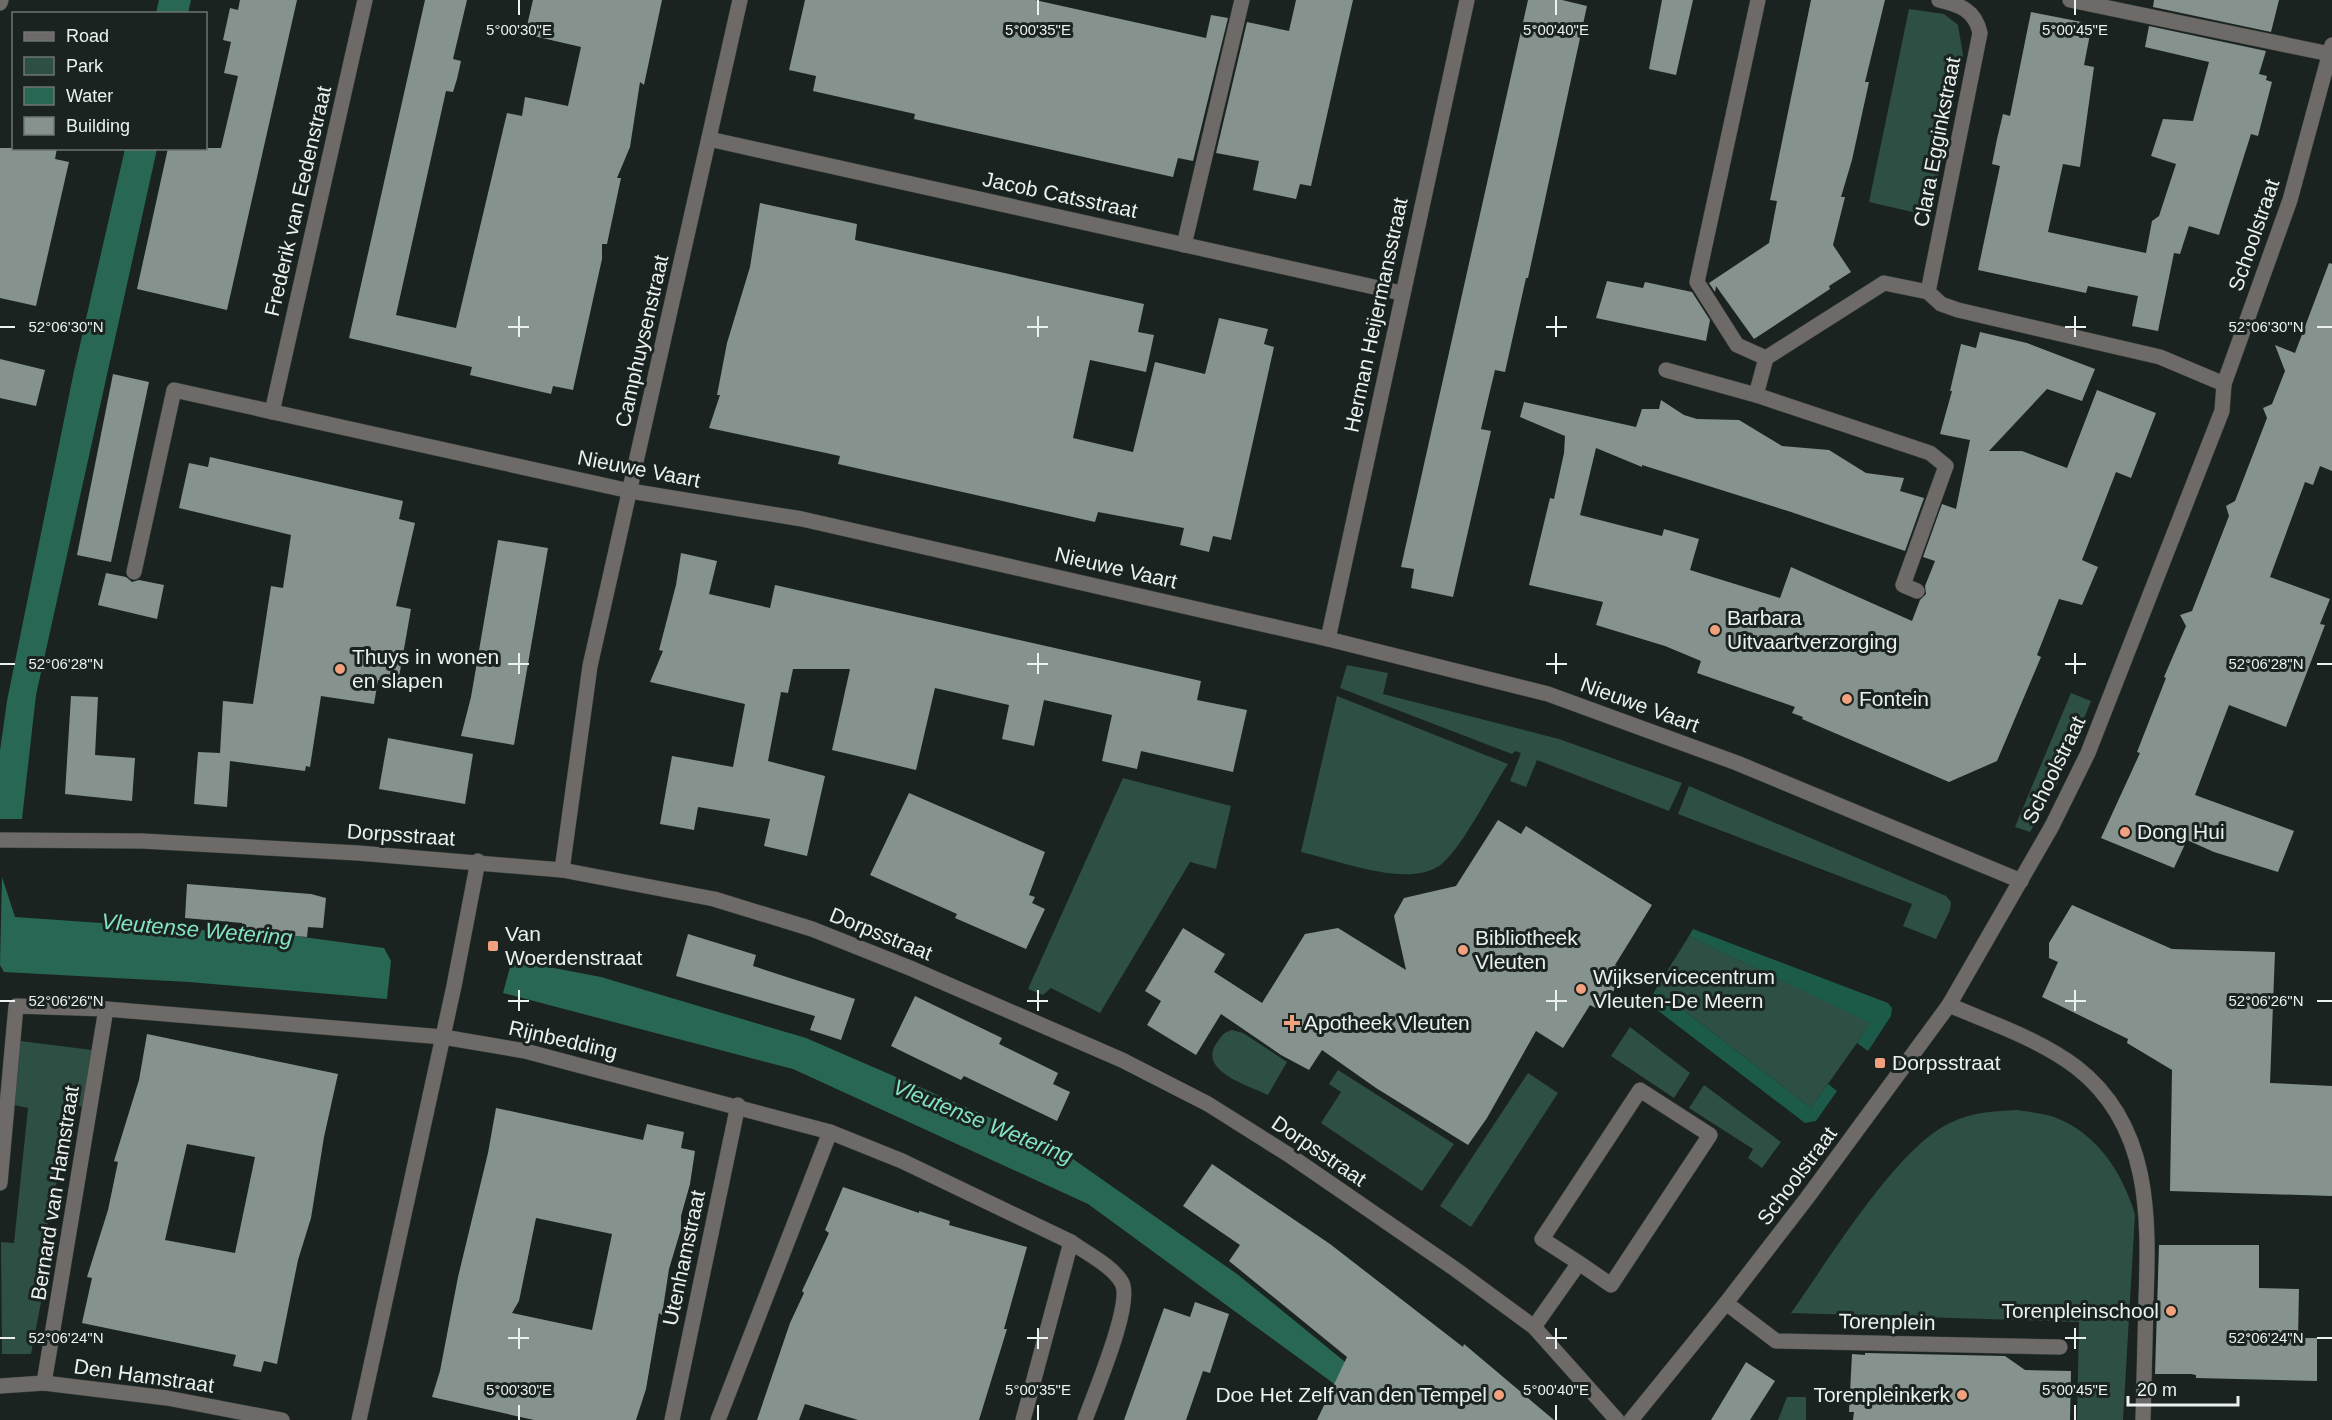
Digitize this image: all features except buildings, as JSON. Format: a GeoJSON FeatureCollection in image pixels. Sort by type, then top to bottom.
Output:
{"type":"FeatureCollection","features":[{"type":"Feature","properties":{"kind":"street","name":"Frederik van Eedenstraat"},"geometry":{"type":"LineString","coordinates":[[272,412],[365,0]]}},
{"type":"Feature","properties":{"kind":"street","name":"Camphuysenstraat"},"geometry":{"type":"LineString","coordinates":[[562,870],[590,666],[740,0]]}},
{"type":"Feature","properties":{"kind":"street"},"geometry":{"type":"LineString","coordinates":[[1184,245],[1242,0]]}},
{"type":"Feature","properties":{"kind":"street","name":"Herman Heijermansstraat"},"geometry":{"type":"LineString","coordinates":[[1328,639],[1401,293],[1467,0]]}},
{"type":"Feature","properties":{"kind":"street"},"geometry":{"type":"LineString","coordinates":[[1758,0],[1697,282],[1737,345],[1766,358]]}},
{"type":"Feature","properties":{"kind":"street","name":"Clara Egginkstraat"},"geometry":{"type":"LineString","coordinates":[[1928,292],[1980,33],[1977,22],[1966,3],[1939,0]]}},
{"type":"Feature","properties":{"kind":"street"},"geometry":{"type":"LineString","coordinates":[[2070,0],[2331,50]]}},
{"type":"Feature","properties":{"kind":"street","name":"Schoolstraat"},"geometry":{"type":"LineString","coordinates":[[1631,1420],[1726,1303],[1900,1074],[1949,1005],[2020,881],[2088,753],[2222,411],[2224,384],[2290,200],[2331,50]]}},
{"type":"Feature","properties":{"kind":"street","name":"Jacob Catsstraat"},"geometry":{"type":"LineString","coordinates":[[709,139],[1401,293]]}},
{"type":"Feature","properties":{"kind":"street"},"geometry":{"type":"LineString","coordinates":[[1756,395],[1766,358],[1884,282],[1928,292],[1941,304],[1958,310],[2160,357],[2224,384]]}},
{"type":"Feature","properties":{"kind":"street"},"geometry":{"type":"LineString","coordinates":[[1666,370],[1756,395],[1930,453],[1946,466],[1903,585],[1917,591]]}},
{"type":"Feature","properties":{"kind":"street","name":"Nieuwe Vaart"},"geometry":{"type":"LineString","coordinates":[[134,572],[174,390],[630,491],[802,519],[1328,639],[1548,694],[1737,763],[2020,881]]}},
{"type":"Feature","properties":{"kind":"street","name":"Dorpsstraat"},"geometry":{"type":"LineString","coordinates":[[0,840],[142,841],[478,861],[562,870],[714,899],[812,929],[910,968],[1122,1060],[1208,1104],[1289,1155],[1455,1269],[1534,1328],[1617,1420]]}},
{"type":"Feature","properties":{"kind":"street"},"geometry":{"type":"LineString","coordinates":[[359,1420],[443,1037],[478,861]]}},
{"type":"Feature","properties":{"kind":"street"},"geometry":{"type":"LineString","coordinates":[[1949,1005],[2046,1048],[2076,1067],[2100,1090],[2122,1122],[2137,1155],[2149,1224],[2143,1420]]}},
{"type":"Feature","properties":{"kind":"street","name":"Rijnbedding"},"geometry":{"type":"LineString","coordinates":[[0,1183],[16,1006],[106,1009],[443,1037],[525,1051],[738,1105],[830,1132],[902,1161],[1071,1242],[1122,1282],[1126,1296],[1122,1316],[1085,1420]]}},
{"type":"Feature","properties":{"kind":"street","name":"Bernard van Hamstraat"},"geometry":{"type":"LineString","coordinates":[[44,1383],[106,1009]]}},
{"type":"Feature","properties":{"kind":"street"},"geometry":{"type":"LineString","coordinates":[[1640,1090],[1710,1135],[1611,1285],[1578,1263],[1542,1239],[1640,1090]]}},
{"type":"Feature","properties":{"kind":"street","name":"Utenhamstraat"},"geometry":{"type":"LineString","coordinates":[[672,1420],[738,1105]]}},
{"type":"Feature","properties":{"kind":"street"},"geometry":{"type":"LineString","coordinates":[[717,1420],[830,1132]]}},
{"type":"Feature","properties":{"kind":"street"},"geometry":{"type":"LineString","coordinates":[[1023,1420],[1071,1242]]}},
{"type":"Feature","properties":{"kind":"street"},"geometry":{"type":"LineString","coordinates":[[1534,1328],[1578,1263]]}},
{"type":"Feature","properties":{"kind":"street","name":"Torenplein"},"geometry":{"type":"LineString","coordinates":[[1726,1303],[1776,1341],[2060,1347]]}},
{"type":"Feature","properties":{"kind":"street","name":"Den Hamstraat"},"geometry":{"type":"LineString","coordinates":[[0,1386],[44,1383],[167,1398],[282,1420]]}},
{"type":"Feature","properties":{"kind":"green space"},"geometry":{"type":"Polygon","coordinates":[[[1909,9],[1944,14],[1958,25],[1963,55],[1930,216],[1869,202],[1909,9]]]}},
{"type":"Feature","properties":{"kind":"green space"},"geometry":{"type":"Polygon","coordinates":[[[1347,665],[1388,673],[1383,694],[1559,739],[1682,783],[1669,811],[1537,760],[1526,787],[1510,781],[1521,753],[1515,751],[1512,754],[1340,688],[1347,665]]]}},
{"type":"Feature","properties":{"kind":"green space"},"geometry":{"type":"Polygon","coordinates":[[[2071,693],[2091,701],[2058,783],[2030,832],[2015,827],[2071,693]]]}},
{"type":"Feature","properties":{"kind":"green space"},"geometry":{"type":"Polygon","coordinates":[[[1337,696],[1508,764],[1466,834],[1439,866],[1425,872],[1390,873],[1352,866],[1301,852],[1337,696]]]}},
{"type":"Feature","properties":{"kind":"green space"},"geometry":{"type":"Polygon","coordinates":[[[1123,778],[1231,806],[1216,869],[1190,862],[1100,1013],[1051,988],[1043,995],[1028,989],[1123,778]]]}},
{"type":"Feature","properties":{"kind":"green space"},"geometry":{"type":"Polygon","coordinates":[[[1689,786],[1946,896],[1951,902],[1950,910],[1936,939],[1903,926],[1912,904],[1678,814],[1689,786]]]}},
{"type":"Feature","properties":{"kind":"green space"},"geometry":{"type":"Polygon","coordinates":[[[1689,936],[1871,1023],[1811,1108],[1656,989],[1689,936]]]}},
{"type":"Feature","properties":{"kind":"green space"},"geometry":{"type":"Polygon","coordinates":[[[1630,1027],[1690,1073],[1674,1098],[1611,1056],[1630,1027]]]}},
{"type":"Feature","properties":{"kind":"green space"},"geometry":{"type":"Polygon","coordinates":[[[1232,1030],[1243,1033],[1287,1062],[1268,1095],[1228,1076],[1214,1062],[1212,1054],[1216,1044],[1224,1033],[1232,1030]]]}},
{"type":"Feature","properties":{"kind":"green space"},"geometry":{"type":"Polygon","coordinates":[[[20,1041],[92,1050],[84,1107],[74,1105],[44,1239],[53,1241],[31,1354],[2,1354],[1,1242],[14,1243],[28,1108],[14,1105],[20,1041]]]}},
{"type":"Feature","properties":{"kind":"green space"},"geometry":{"type":"Polygon","coordinates":[[[1338,1070],[1454,1144],[1422,1191],[1321,1123],[1341,1092],[1329,1084],[1338,1070]]]}},
{"type":"Feature","properties":{"kind":"green space"},"geometry":{"type":"Polygon","coordinates":[[[1528,1073],[1558,1093],[1471,1227],[1440,1206],[1528,1073]]]}},
{"type":"Feature","properties":{"kind":"green space"},"geometry":{"type":"Polygon","coordinates":[[[1704,1085],[1781,1142],[1762,1168],[1748,1158],[1753,1149],[1689,1108],[1704,1085]]]}},
{"type":"Feature","properties":{"kind":"green space"},"geometry":{"type":"Polygon","coordinates":[[[2018,1110],[2054,1117],[2083,1133],[2106,1156],[2130,1198],[2135,1214],[2123,1420],[2077,1420],[2079,1322],[1791,1313],[1885,1181],[1929,1136],[1967,1116],[2018,1110]]]}},
{"type":"Feature","properties":{"kind":"green space"},"geometry":{"type":"Polygon","coordinates":[[[1787,1397],[1806,1397],[1806,1420],[1778,1420],[1787,1397]]]}},
{"type":"Feature","properties":{"kind":"shaded area"},"geometry":{"type":"Polygon","coordinates":[[[1693,929],[1888,1003],[1892,1008],[1891,1016],[1868,1051],[1857,1043],[1870,1023],[1689,936],[1693,929]]]}},
{"type":"Feature","properties":{"kind":"shaded area"},"geometry":{"type":"Polygon","coordinates":[[[1656,989],[1811,1108],[1828,1084],[1837,1091],[1816,1121],[1805,1123],[1648,1003],[1656,989]]]}},
{"type":"Feature","properties":{"kind":"water"},"geometry":{"type":"Polygon","coordinates":[[[159,0],[191,0],[188,12],[156,12],[159,0]]]}},
{"type":"Feature","properties":{"kind":"water"},"geometry":{"type":"Polygon","coordinates":[[[125,150],[157,150],[36,695],[22,819],[0,819],[0,751],[7,701],[74,371],[125,150]]]}},
{"type":"Feature","properties":{"kind":"water"},"geometry":{"type":"Polygon","coordinates":[[[2,877],[15,917],[258,934],[259,931],[384,948],[391,961],[387,999],[189,982],[4,972],[0,965],[2,877]]]}},
{"type":"Feature","properties":{"kind":"water","name":"Vleutense Wetering"},"geometry":{"type":"Polygon","coordinates":[[[512,960],[601,977],[806,1038],[1053,1145],[1237,1274],[1371,1383],[1371,1420],[1333,1383],[1088,1204],[793,1069],[503,993],[512,960]]]}},
{"type":"Feature","properties":{"kind":"place","name":"Barbara Uitvaartverzorging"},"geometry":{"type":"Point","coordinates":[1715,630]}},
{"type":"Feature","properties":{"kind":"place","name":"Thuys in wonen en slapen"},"geometry":{"type":"Point","coordinates":[340,669]}},
{"type":"Feature","properties":{"kind":"place","name":"Fontein"},"geometry":{"type":"Point","coordinates":[1847,699]}},
{"type":"Feature","properties":{"kind":"place","name":"Dong Hui"},"geometry":{"type":"Point","coordinates":[2125,832]}},
{"type":"Feature","properties":{"kind":"place","name":"Van Woerdenstraat"},"geometry":{"type":"Point","coordinates":[493,946]}},
{"type":"Feature","properties":{"kind":"place","name":"Bibliotheek Vleuten"},"geometry":{"type":"Point","coordinates":[1463,950]}},
{"type":"Feature","properties":{"kind":"place","name":"Wijkservicecentrum Vleuten-De Meern"},"geometry":{"type":"Point","coordinates":[1581,989]}},
{"type":"Feature","properties":{"kind":"place","name":"Apotheek Vleuten"},"geometry":{"type":"Point","coordinates":[1292,1023]}},
{"type":"Feature","properties":{"kind":"place","name":"Dorpsstraat"},"geometry":{"type":"Point","coordinates":[1880,1063]}},
{"type":"Feature","properties":{"kind":"place","name":"Torenpleinschool"},"geometry":{"type":"Point","coordinates":[2171,1311]}},
{"type":"Feature","properties":{"kind":"place","name":"Doe Het Zelf van den Tempel"},"geometry":{"type":"Point","coordinates":[1499,1395]}},
{"type":"Feature","properties":{"kind":"place","name":"Torenpleinkerk"},"geometry":{"type":"Point","coordinates":[1962,1395]}}]}
